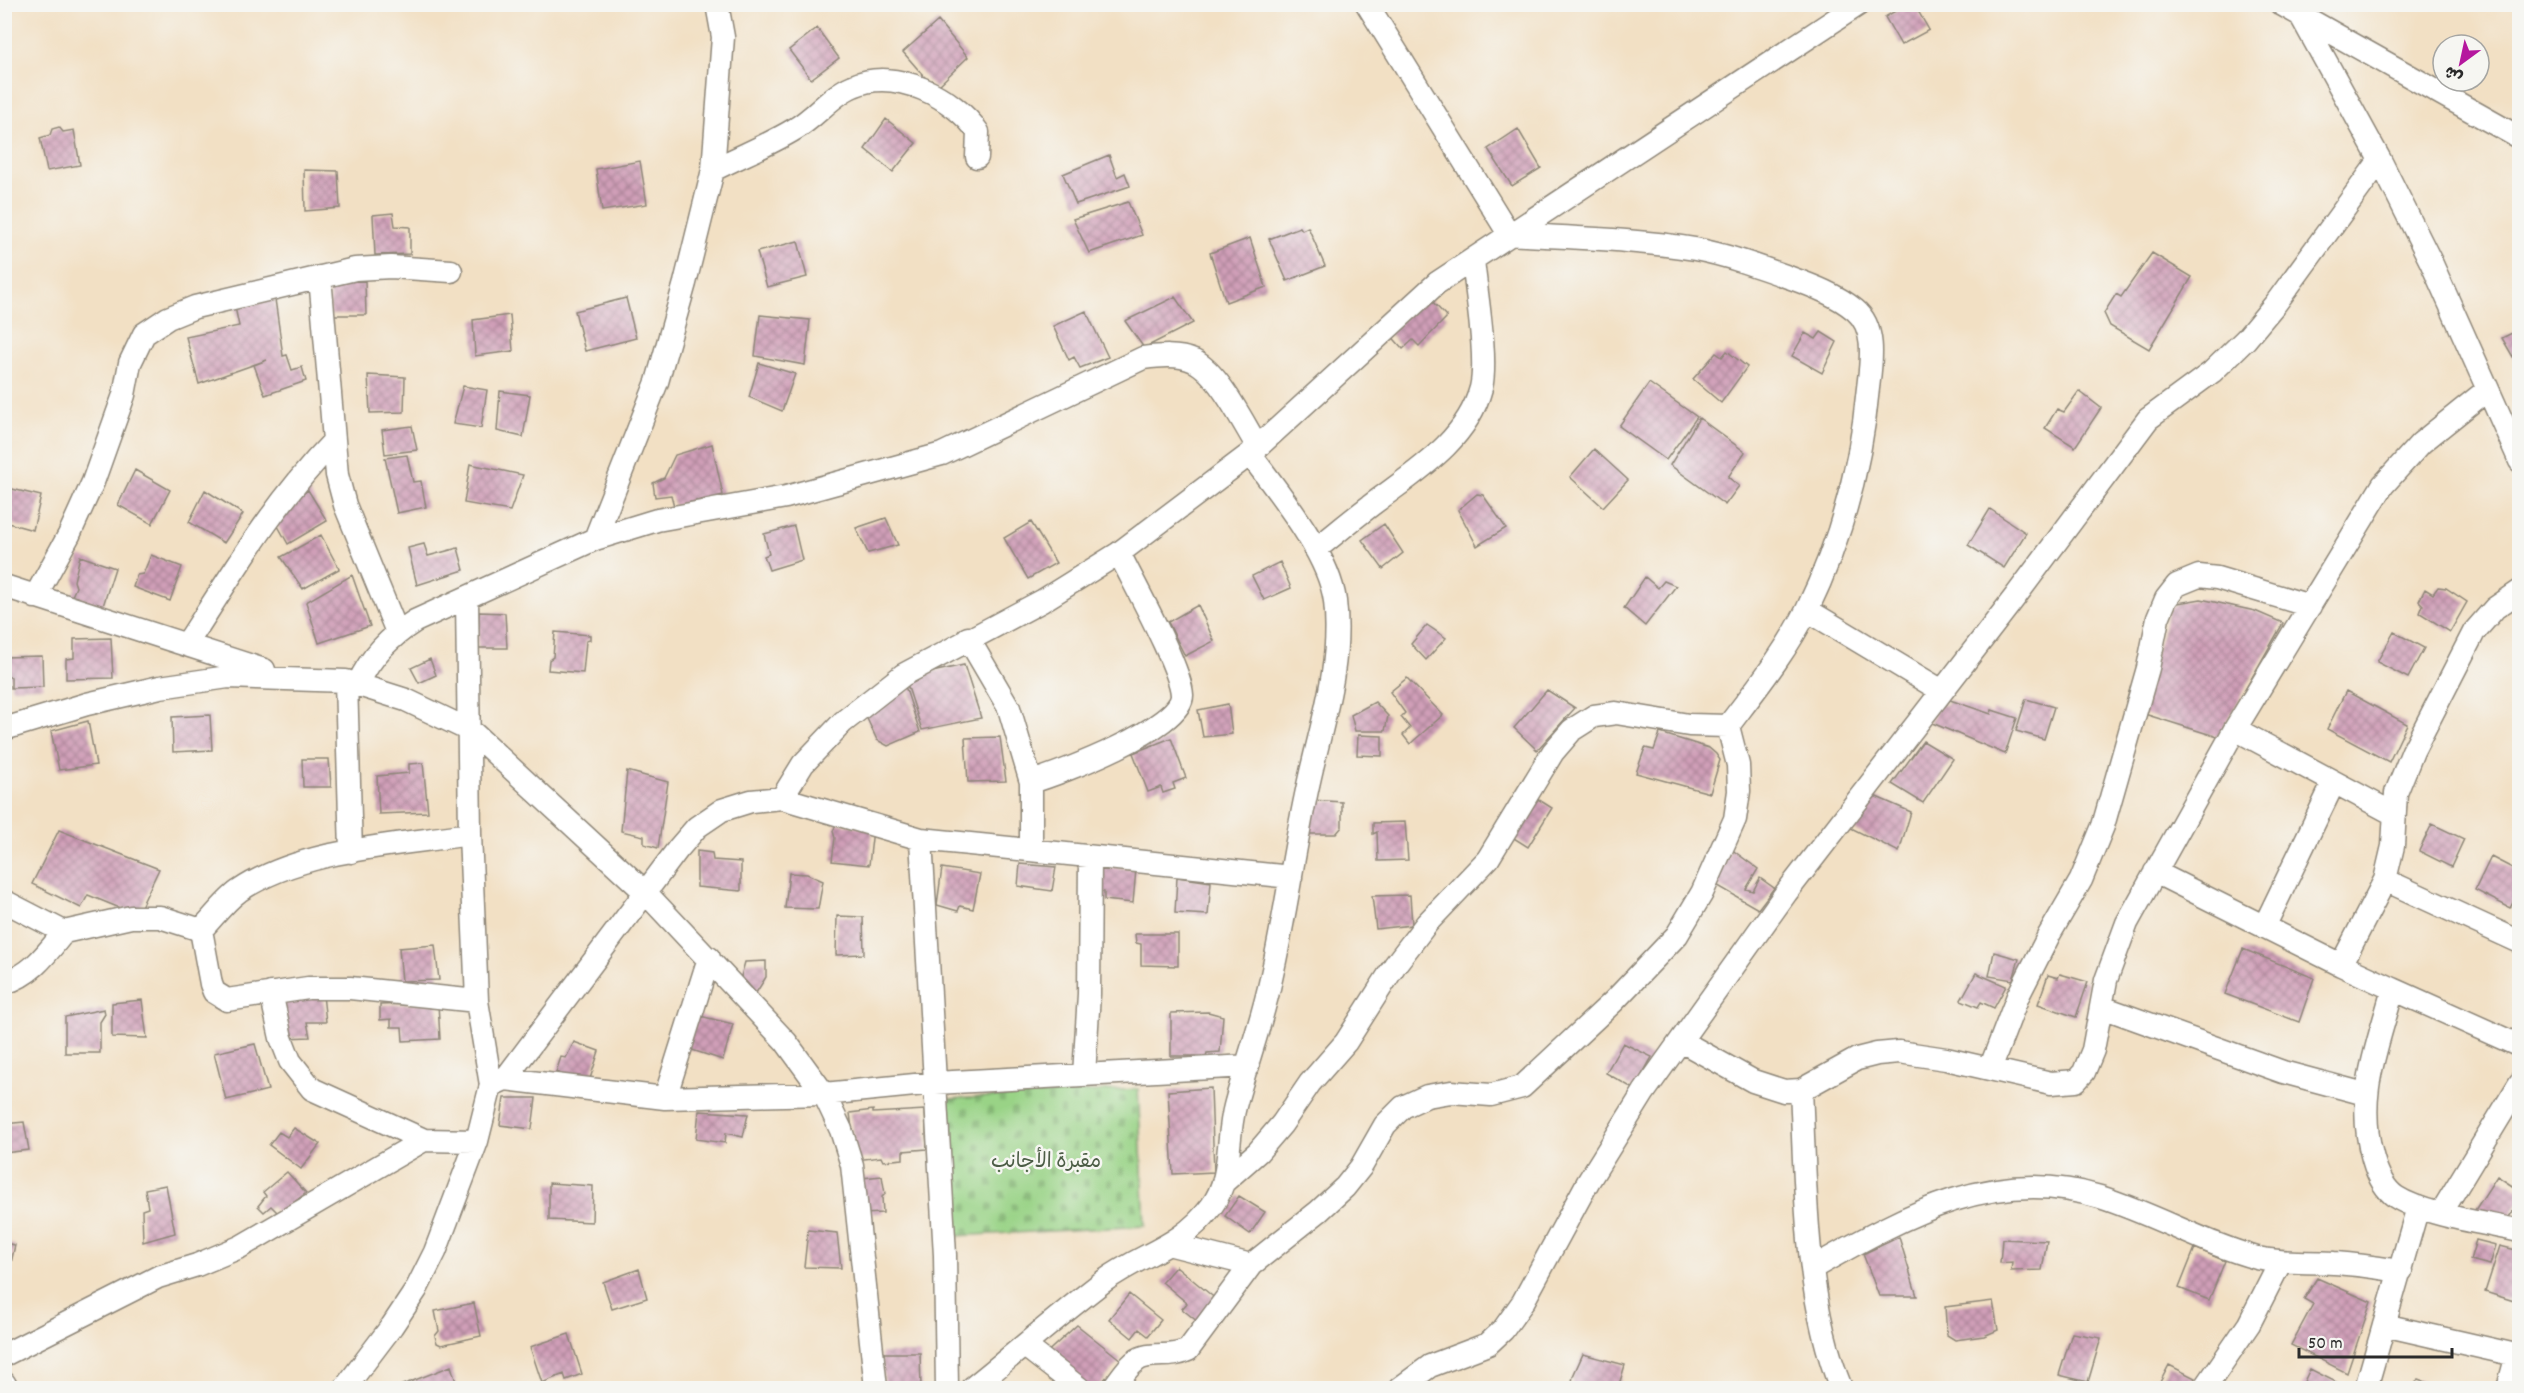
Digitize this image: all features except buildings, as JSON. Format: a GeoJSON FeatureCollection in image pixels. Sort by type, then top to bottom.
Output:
{"type":"FeatureCollection","features":[{"type":"Feature","properties":{"kind":"street"},"geometry":{"type":"LineString","coordinates":[[595,538],[657,382],[686,283],[713,170],[723,38],[717,4]]}},
{"type":"Feature","properties":{"kind":"street"},"geometry":{"type":"LineString","coordinates":[[1367,4],[1509,234]]}},
{"type":"Feature","properties":{"kind":"street"},"geometry":{"type":"LineString","coordinates":[[782,798],[803,764],[843,722],[903,675],[968,638],[1042,601],[1119,553],[1254,450],[1437,284],[1509,234],[1859,4]]}},
{"type":"Feature","properties":{"kind":"street"},"geometry":{"type":"LineString","coordinates":[[2281,4],[2520,138]]}},
{"type":"Feature","properties":{"kind":"street"},"geometry":{"type":"LineString","coordinates":[[2301,16],[2380,160],[2432,262],[2520,461]]}},
{"type":"Feature","properties":{"kind":"street"},"geometry":{"type":"LineString","coordinates":[[713,170],[793,130],[853,86],[881,80],[908,84],[957,108],[978,132],[977,158]]}},
{"type":"Feature","properties":{"kind":"street"},"geometry":{"type":"LineString","coordinates":[[1400,1389],[1430,1366],[1488,1344],[1503,1330],[1523,1302],[1588,1182],[1644,1092],[1786,893],[2148,419],[2211,372],[2246,339],[2276,303],[2380,160]]}},
{"type":"Feature","properties":{"kind":"street"},"geometry":{"type":"LineString","coordinates":[[1113,1389],[1130,1367],[1142,1357],[1177,1356],[1188,1350],[1251,1265],[1319,1211],[1345,1187],[1361,1167],[1385,1125],[1402,1107],[1427,1096],[1450,1092],[1491,1095],[1522,1087],[1614,1001],[1677,935],[1702,893],[1735,819],[1739,791],[1738,773],[1728,726],[1774,663],[1807,609],[1851,496],[1864,436],[1870,343],[1867,325],[1842,301],[1811,285],[1760,267],[1696,249],[1509,234]]}},
{"type":"Feature","properties":{"kind":"street"},"geometry":{"type":"LineString","coordinates":[[1316,549],[1424,466],[1457,435],[1472,412],[1482,386],[1482,344],[1473,260]]}},
{"type":"Feature","properties":{"kind":"street"},"geometry":{"type":"LineString","coordinates":[[35,597],[69,535],[93,482],[124,395],[130,363],[144,334],[168,318],[195,306],[355,269],[391,267],[451,271]]}},
{"type":"Feature","properties":{"kind":"street"},"geometry":{"type":"LineString","coordinates":[[320,277],[337,475],[345,504],[397,632]]}},
{"type":"Feature","properties":{"kind":"street"},"geometry":{"type":"LineString","coordinates":[[351,852],[352,682],[397,632],[415,621],[595,538],[657,520],[786,497],[942,454],[1143,358],[1177,357],[1194,361],[1209,371],[1254,450],[1316,549],[1335,598],[1334,676],[1307,792],[1271,981],[1235,1108],[1225,1181],[1213,1204],[1194,1227],[1172,1245],[1142,1258],[1105,1280],[972,1389]]}},
{"type":"Feature","properties":{"kind":"street"},"geometry":{"type":"LineString","coordinates":[[1681,1041],[1753,1081],[1784,1091],[1801,1090],[1836,1069],[1877,1054],[1922,1055],[2051,1083],[2076,1080],[2084,1072],[2093,1050],[2115,950],[2127,923],[2235,729],[2383,485],[2421,443],[2487,390]]}},
{"type":"Feature","properties":{"kind":"street"},"geometry":{"type":"LineString","coordinates":[[186,645],[267,520],[298,478],[333,442]]}},
{"type":"Feature","properties":{"kind":"street"},"geometry":{"type":"LineString","coordinates":[[1031,782],[1100,757],[1172,714],[1181,702],[1182,694],[1171,661],[1119,553]]}},
{"type":"Feature","properties":{"kind":"street"},"geometry":{"type":"LineString","coordinates":[[1990,1069],[2019,996],[2049,935],[2081,880],[2103,826],[2148,668],[2158,618],[2166,599],[2177,585],[2199,576],[2217,578],[2310,606]]}},
{"type":"Feature","properties":{"kind":"street"},"geometry":{"type":"LineString","coordinates":[[4,586],[291,678]]}},
{"type":"Feature","properties":{"kind":"street"},"geometry":{"type":"LineString","coordinates":[[2341,965],[2385,880],[2393,846],[2396,793],[2409,759],[2474,632],[2495,608],[2520,591]]}},
{"type":"Feature","properties":{"kind":"street"},"geometry":{"type":"LineString","coordinates":[[467,598],[471,731],[470,834],[477,1001],[498,1082]]}},
{"type":"Feature","properties":{"kind":"street"},"geometry":{"type":"LineString","coordinates":[[1807,609],[1942,691]]}},
{"type":"Feature","properties":{"kind":"street"},"geometry":{"type":"LineString","coordinates":[[968,638],[1009,708],[1031,782],[1031,850]]}},
{"type":"Feature","properties":{"kind":"street"},"geometry":{"type":"LineString","coordinates":[[4,729],[87,704],[160,687],[228,677],[352,682],[406,700],[471,731],[644,891],[786,1042],[824,1094],[841,1130],[852,1165],[876,1389]]}},
{"type":"Feature","properties":{"kind":"street"},"geometry":{"type":"LineString","coordinates":[[1225,1181],[1258,1152],[1282,1124],[1310,1083],[1346,1042],[1395,965],[1427,923],[1488,859],[1553,752],[1572,730],[1594,716],[1617,713],[1689,725],[1728,726]]}},
{"type":"Feature","properties":{"kind":"street"},"geometry":{"type":"LineString","coordinates":[[2235,729],[2394,814]]}},
{"type":"Feature","properties":{"kind":"street"},"geometry":{"type":"LineString","coordinates":[[2264,927],[2334,782]]}},
{"type":"Feature","properties":{"kind":"street"},"geometry":{"type":"LineString","coordinates":[[345,1389],[416,1290],[435,1252],[498,1082],[644,891],[697,827],[714,816],[751,801],[782,798],[921,839],[1291,877]]}},
{"type":"Feature","properties":{"kind":"street"},"geometry":{"type":"LineString","coordinates":[[201,930],[237,892],[265,876],[295,864],[351,852],[470,834]]}},
{"type":"Feature","properties":{"kind":"street"},"geometry":{"type":"LineString","coordinates":[[921,839],[945,1255],[947,1389]]}},
{"type":"Feature","properties":{"kind":"street"},"geometry":{"type":"LineString","coordinates":[[1084,1075],[1089,994],[1090,857]]}},
{"type":"Feature","properties":{"kind":"street"},"geometry":{"type":"LineString","coordinates":[[2155,872],[2341,965],[2520,1046]]}},
{"type":"Feature","properties":{"kind":"street"},"geometry":{"type":"LineString","coordinates":[[2385,880],[2520,942]]}},
{"type":"Feature","properties":{"kind":"street"},"geometry":{"type":"LineString","coordinates":[[4,901],[64,932]]}},
{"type":"Feature","properties":{"kind":"street"},"geometry":{"type":"LineString","coordinates":[[4,983],[29,971],[64,932],[130,917],[160,917],[201,930]]}},
{"type":"Feature","properties":{"kind":"street"},"geometry":{"type":"LineString","coordinates":[[201,930],[214,992],[227,1000],[308,988],[350,988],[477,1001]]}},
{"type":"Feature","properties":{"kind":"street"},"geometry":{"type":"LineString","coordinates":[[665,1098],[709,958]]}},
{"type":"Feature","properties":{"kind":"street"},"geometry":{"type":"LineString","coordinates":[[2393,989],[2365,1094],[2364,1121],[2376,1171],[2384,1186],[2396,1197],[2418,1207],[2520,1231]]}},
{"type":"Feature","properties":{"kind":"street"},"geometry":{"type":"LineString","coordinates":[[271,993],[290,1061],[312,1089],[424,1140],[477,1141]]}},
{"type":"Feature","properties":{"kind":"street"},"geometry":{"type":"LineString","coordinates":[[2102,1007],[2283,1072],[2365,1094]]}},
{"type":"Feature","properties":{"kind":"street"},"geometry":{"type":"LineString","coordinates":[[498,1082],[665,1098],[824,1094],[935,1083],[1248,1066]]}},
{"type":"Feature","properties":{"kind":"street"},"geometry":{"type":"LineString","coordinates":[[2441,1213],[2520,1083]]}},
{"type":"Feature","properties":{"kind":"street"},"geometry":{"type":"LineString","coordinates":[[1801,1090],[1806,1194],[1821,1326],[1841,1389]]}},
{"type":"Feature","properties":{"kind":"street"},"geometry":{"type":"LineString","coordinates":[[4,1355],[158,1277],[240,1248],[424,1140]]}},
{"type":"Feature","properties":{"kind":"street"},"geometry":{"type":"LineString","coordinates":[[1814,1266],[1880,1229],[1931,1206],[1975,1193],[2013,1188],[2054,1190],[2098,1197],[2216,1243],[2280,1263],[2334,1263],[2401,1270]]}},
{"type":"Feature","properties":{"kind":"street"},"geometry":{"type":"LineString","coordinates":[[2366,1389],[2418,1207]]}},
{"type":"Feature","properties":{"kind":"street"},"geometry":{"type":"LineString","coordinates":[[1172,1245],[1251,1265]]}},
{"type":"Feature","properties":{"kind":"street"},"geometry":{"type":"LineString","coordinates":[[2205,1389],[2249,1324],[2280,1263]]}},
{"type":"Feature","properties":{"kind":"street"},"geometry":{"type":"LineString","coordinates":[[2384,1325],[2518,1356],[2508,1389]]}},
{"type":"Feature","properties":{"kind":"street"},"geometry":{"type":"LineString","coordinates":[[1025,1346],[1078,1389]]}},
{"type":"Feature","properties":{"kind":"street"},"geometry":{"type":"LineString","coordinates":[[4,1383],[6,1389]]}},
{"type":"Feature","properties":{"kind":"green space","name":"مقبرة الأجانب"},"geometry":{"type":"Polygon","coordinates":[[[1138,1089],[1145,1226],[954,1236],[947,1099],[1138,1089]]]}}]}
